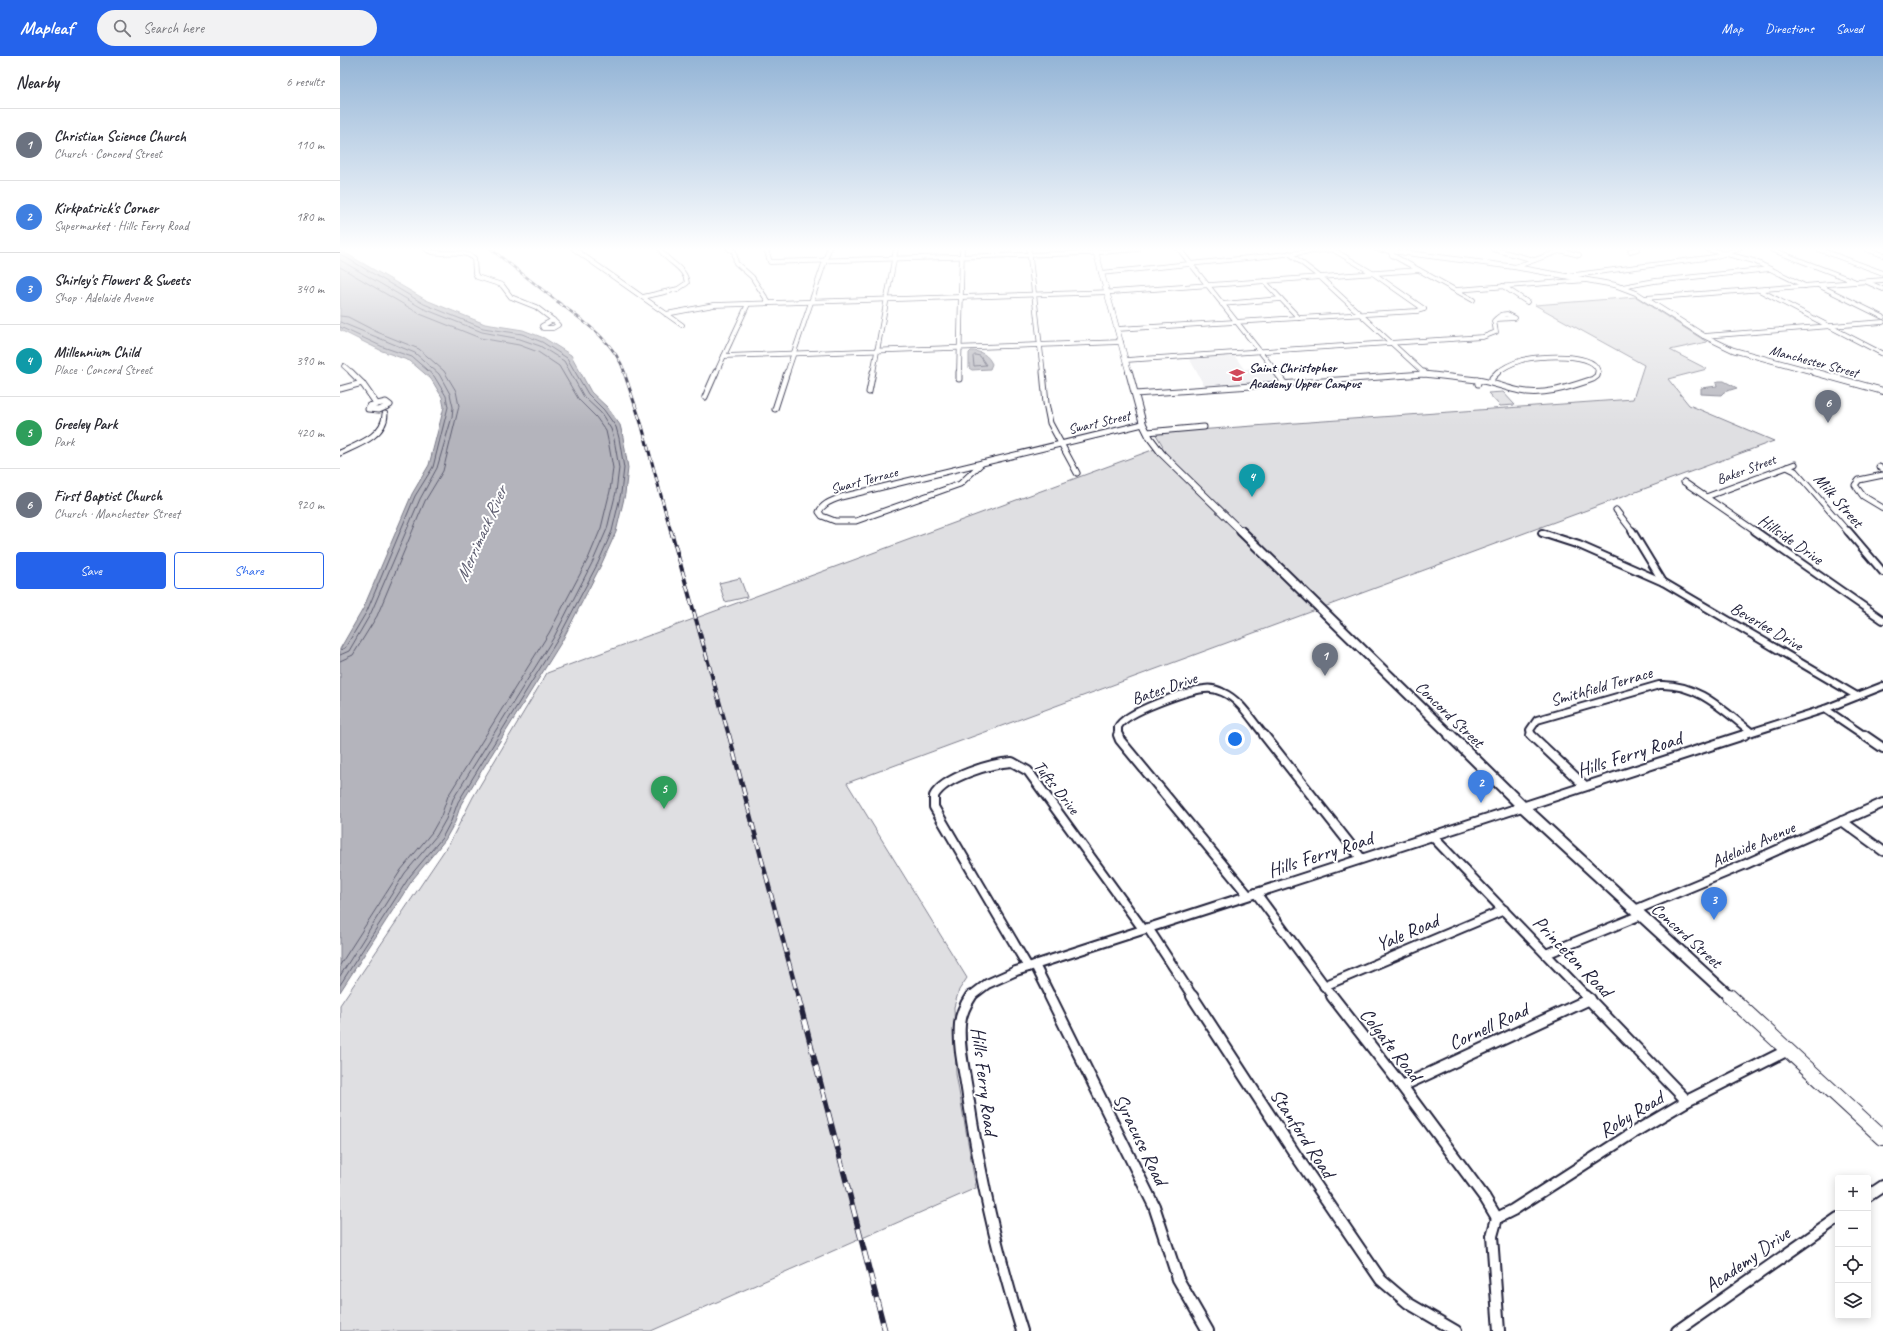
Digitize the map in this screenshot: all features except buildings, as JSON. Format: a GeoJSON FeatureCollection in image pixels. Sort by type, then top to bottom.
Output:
{"type":"FeatureCollection","features":[{"type":"Feature","properties":{"kind":"main road","name":"Concord Street"},"geometry":{"type":"LineString","coordinates":[[1111,308],[1145,428],[1157,449],[1167,460],[1522,806],[1883,1138]]}},
{"type":"Feature","properties":{"kind":"street"},"geometry":{"type":"LineString","coordinates":[[538,308],[553,320]]}},
{"type":"Feature","properties":{"kind":"street"},"geometry":{"type":"LineString","coordinates":[[659,308],[682,325]]}},
{"type":"Feature","properties":{"kind":"street"},"geometry":{"type":"LineString","coordinates":[[666,314],[695,308]]}},
{"type":"Feature","properties":{"kind":"street"},"geometry":{"type":"LineString","coordinates":[[705,397],[746,308]]}},
{"type":"Feature","properties":{"kind":"street"},"geometry":{"type":"LineString","coordinates":[[775,409],[810,308]]}},
{"type":"Feature","properties":{"kind":"street"},"geometry":{"type":"LineString","coordinates":[[869,392],[878,351],[885,308]]}},
{"type":"Feature","properties":{"kind":"street"},"geometry":{"type":"LineString","coordinates":[[959,379],[960,308]]}},
{"type":"Feature","properties":{"kind":"street"},"geometry":{"type":"LineString","coordinates":[[1036,308],[1046,403],[1050,423],[1077,473]]}},
{"type":"Feature","properties":{"kind":"street"},"geometry":{"type":"LineString","coordinates":[[1226,308],[1285,384]]}},
{"type":"Feature","properties":{"kind":"street"},"geometry":{"type":"LineString","coordinates":[[1290,308],[1299,318]]}},
{"type":"Feature","properties":{"kind":"street"},"geometry":{"type":"LineString","coordinates":[[1355,308],[1424,372],[1424,374]]}},
{"type":"Feature","properties":{"kind":"street"},"geometry":{"type":"LineString","coordinates":[[1117,329],[1424,310],[1422,308]]}},
{"type":"Feature","properties":{"kind":"street","name":"Manchester Street"},"geometry":{"type":"LineString","coordinates":[[1661,308],[1704,336],[1750,356],[1883,390]]}},
{"type":"Feature","properties":{"kind":"street"},"geometry":{"type":"LineString","coordinates":[[1795,308],[1883,354]]}},
{"type":"Feature","properties":{"kind":"street"},"geometry":{"type":"LineString","coordinates":[[1865,308],[1883,317]]}},
{"type":"Feature","properties":{"kind":"street"},"geometry":{"type":"LineString","coordinates":[[1126,360],[1483,337],[1496,332],[1496,319]]}},
{"type":"Feature","properties":{"kind":"street"},"geometry":{"type":"LineString","coordinates":[[1704,336],[1883,322]]}},
{"type":"Feature","properties":{"kind":"street"},"geometry":{"type":"LineString","coordinates":[[724,356],[1121,342]]}},
{"type":"Feature","properties":{"kind":"street"},"geometry":{"type":"LineString","coordinates":[[1873,348],[1883,348]]}},
{"type":"Feature","properties":{"kind":"street"},"geometry":{"type":"LineString","coordinates":[[1136,394],[1424,374],[1478,382],[1492,382],[1521,391],[1549,391],[1560,390],[1593,379],[1598,376],[1598,371],[1593,365],[1585,361],[1567,357],[1545,356],[1526,359],[1504,368],[1492,378],[1492,382]]}},
{"type":"Feature","properties":{"kind":"street"},"geometry":{"type":"LineString","coordinates":[[344,366],[362,383],[376,403]]}},
{"type":"Feature","properties":{"kind":"street"},"geometry":{"type":"LineString","coordinates":[[340,389],[362,383]]}},
{"type":"Feature","properties":{"kind":"street"},"geometry":{"type":"LineString","coordinates":[[340,453],[371,436],[380,429],[386,420],[385,414]]}},
{"type":"Feature","properties":{"kind":"street","name":"Swart Street"},"geometry":{"type":"LineString","coordinates":[[1061,443],[1145,428],[1204,427]]}},
{"type":"Feature","properties":{"kind":"street","name":"Swart Terrace"},"geometry":{"type":"LineString","coordinates":[[982,463],[960,484],[856,521],[837,523],[829,521],[820,515],[819,511],[821,507],[826,503],[841,497],[1061,443]]}},
{"type":"Feature","properties":{"kind":"street"},"geometry":{"type":"LineString","coordinates":[[340,446],[353,446]]}},
{"type":"Feature","properties":{"kind":"street","name":"Baker Street"},"geometry":{"type":"LineString","coordinates":[[1706,497],[1795,464]]}},
{"type":"Feature","properties":{"kind":"street","name":"Milk Street"},"geometry":{"type":"LineString","coordinates":[[1787,467],[1795,471],[1883,572]]}},
{"type":"Feature","properties":{"kind":"street"},"geometry":{"type":"LineString","coordinates":[[1883,475],[1859,480],[1855,486],[1863,496],[1883,508]]}},
{"type":"Feature","properties":{"kind":"street","name":"Hillside Drive"},"geometry":{"type":"LineString","coordinates":[[1684,482],[1883,620]]}},
{"type":"Feature","properties":{"kind":"street","name":"Beverlee Drive"},"geometry":{"type":"LineString","coordinates":[[1616,510],[1635,534],[1663,582]]}},
{"type":"Feature","properties":{"kind":"street","name":"Beverlee Drive"},"geometry":{"type":"LineString","coordinates":[[1542,533],[1579,545],[1663,582],[1857,696]]}},
{"type":"Feature","properties":{"kind":"street","name":"Smithfield Terrace"},"geometry":{"type":"LineString","coordinates":[[1585,786],[1534,739],[1530,730],[1537,720],[1659,685],[1671,684],[1698,692],[1751,732]]}},
{"type":"Feature","properties":{"kind":"street","name":"Hills Ferry Road"},"geometry":{"type":"LineString","coordinates":[[1022,1331],[996,1243],[972,1125],[960,1040],[960,1018],[970,996],[997,979],[1032,966],[1361,858],[1825,709],[1883,686]]}},
{"type":"Feature","properties":{"kind":"street","name":"Bates Drive"},"geometry":{"type":"LineString","coordinates":[[1252,894],[1120,740],[1116,734],[1116,728],[1120,721],[1192,691],[1211,688],[1229,695],[1240,705],[1361,858]]}},
{"type":"Feature","properties":{"kind":"street"},"geometry":{"type":"LineString","coordinates":[[1825,709],[1883,748]]}},
{"type":"Feature","properties":{"kind":"street","name":"Tufts Drive"},"geometry":{"type":"LineString","coordinates":[[1032,966],[934,807],[933,800],[936,792],[943,786],[952,780],[990,765],[1012,762],[1021,765],[1028,771],[1146,928]]}},
{"type":"Feature","properties":{"kind":"street","name":"Adelaide Avenue"},"geometry":{"type":"LineString","coordinates":[[1546,954],[1883,803]]}},
{"type":"Feature","properties":{"kind":"street"},"geometry":{"type":"LineString","coordinates":[[1842,821],[1883,851]]}},
{"type":"Feature","properties":{"kind":"street","name":"Princeton Road"},"geometry":{"type":"LineString","coordinates":[[1432,836],[1687,1101]]}},
{"type":"Feature","properties":{"kind":"street","name":"Colgate Road"},"geometry":{"type":"LineString","coordinates":[[1252,894],[1402,1086],[1485,1198],[1497,1218]]}},
{"type":"Feature","properties":{"kind":"street","name":"Yale Road"},"geometry":{"type":"LineString","coordinates":[[1324,986],[1504,910]]}},
{"type":"Feature","properties":{"kind":"street","name":"Stanford Road"},"geometry":{"type":"LineString","coordinates":[[1146,928],[1359,1250],[1381,1280],[1408,1303],[1456,1331]]}},
{"type":"Feature","properties":{"kind":"street","name":"Syracuse Road"},"geometry":{"type":"LineString","coordinates":[[1032,966],[1154,1206],[1178,1279],[1208,1331]]}},
{"type":"Feature","properties":{"kind":"street","name":"Cornell Road"},"geometry":{"type":"LineString","coordinates":[[1402,1086],[1590,999]]}},
{"type":"Feature","properties":{"kind":"street","name":"Roby Road"},"geometry":{"type":"LineString","coordinates":[[1497,1218],[1513,1210],[1631,1134],[1687,1101],[1788,1050]]}},
{"type":"Feature","properties":{"kind":"street"},"geometry":{"type":"LineString","coordinates":[[1871,1194],[1883,1186]]}},
{"type":"Feature","properties":{"kind":"street"},"geometry":{"type":"LineString","coordinates":[[1497,1218],[1492,1236],[1499,1331]]}},
{"type":"Feature","properties":{"kind":"street","name":"Academy Drive"},"geometry":{"type":"LineString","coordinates":[[1677,1331],[1835,1220]]}},
{"type":"Feature","properties":{"kind":"shaded area"},"geometry":{"type":"Polygon","coordinates":[[[1541,308],[1654,308],[1707,342],[1670,350],[1707,369],[1668,379],[1689,405],[1774,441],[847,783],[967,978],[959,990],[954,1007],[956,1074],[976,1188],[651,1331],[340,1331],[340,1005],[450,842],[473,797],[547,673],[1163,446],[1155,433],[1633,399],[1644,365],[1541,308]]]}},
{"type":"Feature","properties":{"kind":"shaded area","name":"Saint Christopher Academy Upper Campus"},"geometry":{"type":"Polygon","coordinates":[[[1234,355],[1244,369],[1270,367],[1280,382],[1205,387],[1189,358],[1234,355]]]}},
{"type":"Feature","properties":{"kind":"shaded area"},"geometry":{"type":"Polygon","coordinates":[[[1503,392],[1515,405],[1500,406],[1488,393],[1503,392]]]}},
{"type":"Feature","properties":{"kind":"shaded area"},"geometry":{"type":"Polygon","coordinates":[[[740,578],[747,597],[725,602],[719,583],[740,578]]]}},
{"type":"Feature","properties":{"kind":"water","name":"Merrimack River"},"geometry":{"type":"Polygon","coordinates":[[[340,308],[447,308],[485,324],[523,330],[544,338],[571,355],[591,392],[607,407],[620,425],[628,468],[625,494],[616,532],[601,565],[562,641],[461,804],[455,822],[445,840],[413,879],[340,992],[340,649],[363,609],[412,494],[429,465],[444,407],[442,397],[431,379],[410,361],[382,351],[340,330],[340,308]]]}},
{"type":"Feature","properties":{"kind":"water"},"geometry":{"type":"Polygon","coordinates":[[[971,351],[981,353],[986,356],[992,364],[990,369],[972,370],[969,368],[969,353],[971,351]]]}},
{"type":"Feature","properties":{"kind":"water"},"geometry":{"type":"Polygon","coordinates":[[[1724,381],[1737,388],[1724,392],[1721,395],[1701,394],[1701,388],[1717,386],[1716,382],[1724,381]]]}},
{"type":"Feature","properties":{"kind":"railway"},"geometry":{"type":"LineString","coordinates":[[566,308],[605,340],[620,361],[625,373]]}},
{"type":"Feature","properties":{"kind":"railway"},"geometry":{"type":"LineString","coordinates":[[624,372],[642,426],[671,532]]}},
{"type":"Feature","properties":{"kind":"railway"},"geometry":{"type":"LineString","coordinates":[[671,531],[729,736]]}},
{"type":"Feature","properties":{"kind":"railway"},"geometry":{"type":"LineString","coordinates":[[729,735],[798,997]]}},
{"type":"Feature","properties":{"kind":"railway"},"geometry":{"type":"LineString","coordinates":[[798,996],[885,1331]]}},
{"type":"Feature","properties":{"kind":"place","name":"Saint Christopher Academy Upper Campus"},"geometry":{"type":"Point","coordinates":[1237,375]}},
{"type":"Feature","properties":{"kind":"place","name":"First Baptist Church"},"geometry":{"type":"Point","coordinates":[1828,423]}},
{"type":"Feature","properties":{"kind":"place","name":"Millennium Child"},"geometry":{"type":"Point","coordinates":[1252,497]}},
{"type":"Feature","properties":{"kind":"place","name":"Christian Science Church"},"geometry":{"type":"Point","coordinates":[1325,676]}},
{"type":"Feature","properties":{"kind":"place","name":"Kirkpatrick's Corner"},"geometry":{"type":"Point","coordinates":[1481,803]}},
{"type":"Feature","properties":{"kind":"place","name":"Greeley Park"},"geometry":{"type":"Point","coordinates":[664,809]}},
{"type":"Feature","properties":{"kind":"place","name":"Shirley's Flowers & Sweets"},"geometry":{"type":"Point","coordinates":[1714,920]}}]}
